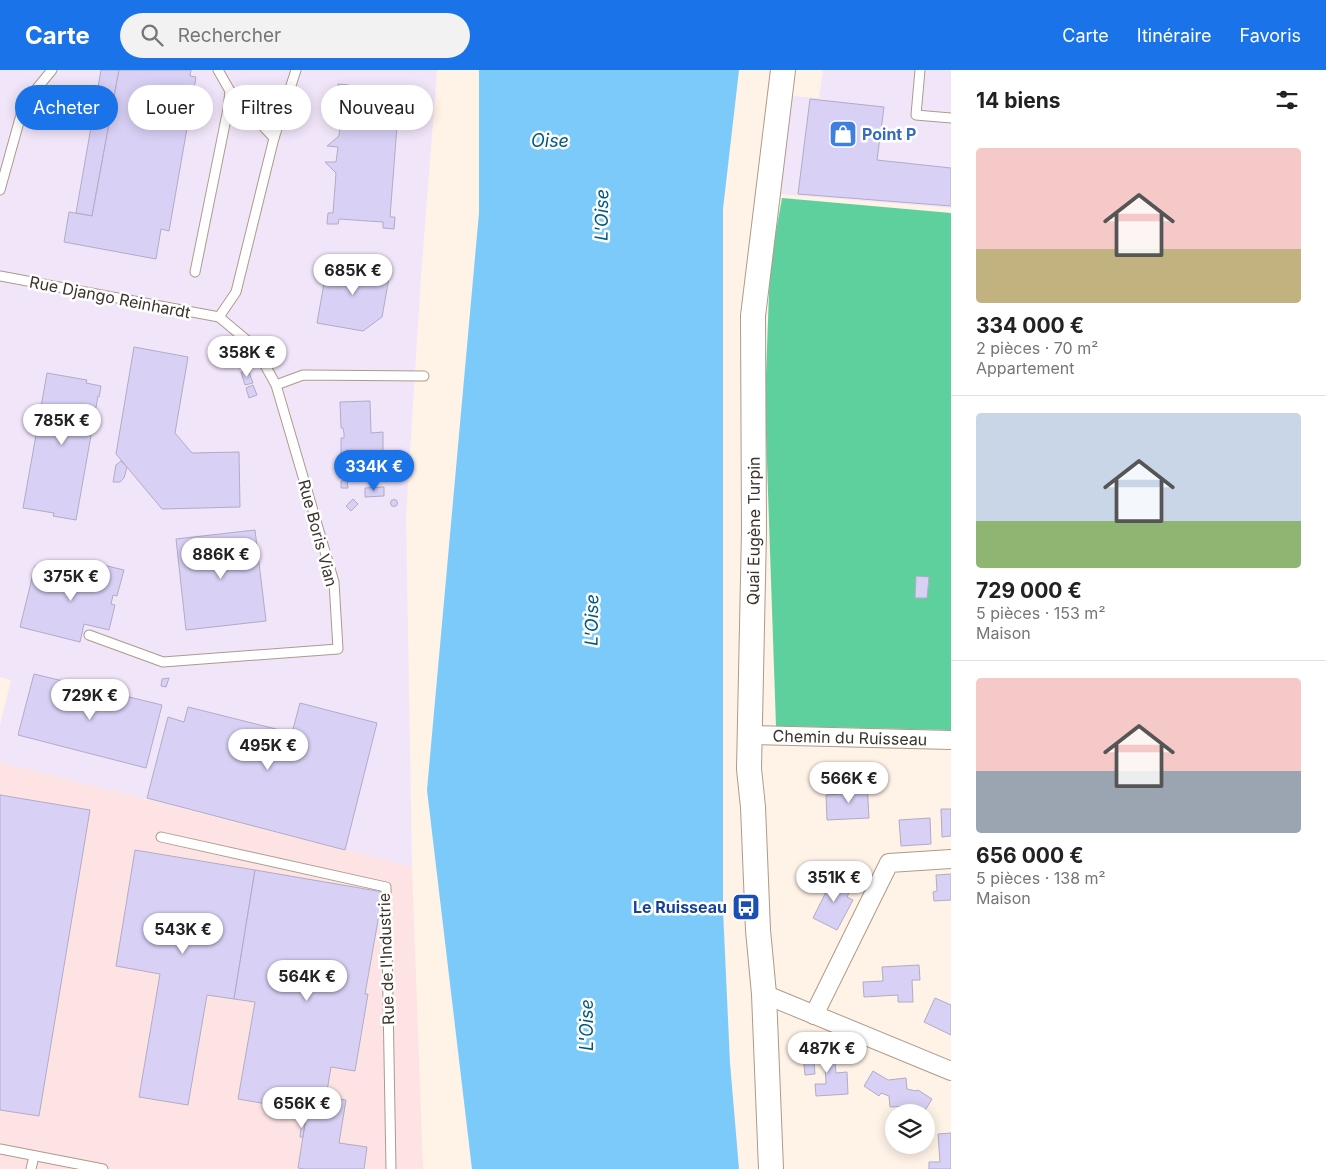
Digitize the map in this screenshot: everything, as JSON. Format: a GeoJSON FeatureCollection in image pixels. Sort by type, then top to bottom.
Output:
{"type":"FeatureCollection","features":[{"type":"Feature","properties":{"kind":"main road","name":"Quai Eugène Turpin"},"geometry":{"type":"LineString","coordinates":[[771,1169],[764,994],[758,930],[753,807],[749,769],[754,531],[753,316],[783,70]]}},
{"type":"Feature","properties":{"kind":"street","name":"Chemin du Ruisseau"},"geometry":{"type":"LineString","coordinates":[[749,735],[951,740]]}},
{"type":"Feature","properties":{"kind":"street"},"geometry":{"type":"LineString","coordinates":[[814,1014],[889,864],[951,859]]}},
{"type":"Feature","properties":{"kind":"street"},"geometry":{"type":"LineString","coordinates":[[764,994],[951,1071]]}},
{"type":"Feature","properties":{"kind":"lane"},"geometry":{"type":"LineString","coordinates":[[0,190],[24,104],[52,70]]}},
{"type":"Feature","properties":{"kind":"lane"},"geometry":{"type":"LineString","coordinates":[[218,70],[227,85]]}},
{"type":"Feature","properties":{"kind":"lane"},"geometry":{"type":"LineString","coordinates":[[219,317],[236,292],[274,138],[296,70]]}},
{"type":"Feature","properties":{"kind":"lane"},"geometry":{"type":"LineString","coordinates":[[920,70],[916,115],[951,118]]}},
{"type":"Feature","properties":{"kind":"lane"},"geometry":{"type":"LineString","coordinates":[[195,272],[224,130]]}},
{"type":"Feature","properties":{"kind":"lane"},"geometry":{"type":"LineString","coordinates":[[267,130],[274,138]]}},
{"type":"Feature","properties":{"kind":"lane","name":"Rue Django Reinhardt"},"geometry":{"type":"LineString","coordinates":[[0,276],[219,317]]}},
{"type":"Feature","properties":{"kind":"lane","name":"Rue Boris Vian"},"geometry":{"type":"LineString","coordinates":[[89,635],[163,662],[338,649],[334,582],[276,385],[255,347],[219,317]]}},
{"type":"Feature","properties":{"kind":"lane"},"geometry":{"type":"LineString","coordinates":[[276,385],[303,376],[424,376]]}},
{"type":"Feature","properties":{"kind":"lane","name":"Rue de l'Industrie"},"geometry":{"type":"LineString","coordinates":[[161,837],[386,886],[391,1169]]}},
{"type":"Feature","properties":{"kind":"lane"},"geometry":{"type":"LineString","coordinates":[[0,1149],[103,1169]]}},
{"type":"Feature","properties":{"kind":"lane"},"geometry":{"type":"LineString","coordinates":[[31,1169],[34,1156]]}},
{"type":"Feature","properties":{"kind":"shaded area"},"geometry":{"type":"Polygon","coordinates":[[[0,70],[437,70],[433,122],[433,85],[321,85],[321,130],[432,130],[406,516],[412,867],[0,762],[0,725],[11,680],[0,677],[0,70]]]}},
{"type":"Feature","properties":{"kind":"shaded area"},"geometry":{"type":"Polygon","coordinates":[[[823,70],[951,70],[951,208],[779,194],[791,96],[819,98],[823,70]]]}},
{"type":"Feature","properties":{"kind":"shaded area"},"geometry":{"type":"Polygon","coordinates":[[[0,762],[412,867],[423,1169],[0,1169],[0,762]]]}},
{"type":"Feature","properties":{"kind":"green space"},"geometry":{"type":"Polygon","coordinates":[[[782,198],[951,213],[951,730],[776,726],[765,404],[770,265],[782,198]]]}},
{"type":"Feature","properties":{"kind":"water"},"geometry":{"type":"Polygon","coordinates":[[[479,70],[739,70],[723,209],[723,910],[730,1063],[739,1169],[472,1169],[427,790],[479,213],[479,70]]]}},
{"type":"Feature","properties":{"kind":"building"},"geometry":{"type":"Polygon","coordinates":[[[101,70],[119,70],[116,85],[98,85],[101,70]]]}},
{"type":"Feature","properties":{"kind":"building"},"geometry":{"type":"Polygon","coordinates":[[[119,70],[191,70],[190,76],[196,77],[195,85],[128,85],[128,130],[187,130],[169,231],[161,229],[156,259],[64,242],[69,212],[92,216],[108,130],[118,130],[118,85],[116,85],[119,70]]]}},
{"type":"Feature","properties":{"kind":"building","name":"Point P"},"geometry":{"type":"Polygon","coordinates":[[[810,99],[884,107],[877,160],[951,168],[951,206],[798,194],[810,99]]]}},
{"type":"Feature","properties":{"kind":"building"},"geometry":{"type":"Polygon","coordinates":[[[91,130],[108,130],[92,216],[76,213],[91,130]]]}},
{"type":"Feature","properties":{"kind":"building"},"geometry":{"type":"Polygon","coordinates":[[[339,130],[397,130],[390,217],[395,217],[394,229],[383,228],[383,222],[339,219],[338,224],[327,224],[328,213],[333,213],[336,173],[325,162],[336,162],[338,147],[327,146],[339,136],[339,130]]]}},
{"type":"Feature","properties":{"kind":"building"},"geometry":{"type":"Polygon","coordinates":[[[328,261],[390,272],[382,317],[363,331],[317,323],[328,261]]]}},
{"type":"Feature","properties":{"kind":"building"},"geometry":{"type":"Polygon","coordinates":[[[134,347],[188,357],[175,433],[192,453],[239,452],[240,507],[162,509],[116,454],[134,347]]]}},
{"type":"Feature","properties":{"kind":"building"},"geometry":{"type":"Polygon","coordinates":[[[248,370],[253,383],[245,385],[241,372],[248,370]]]}},
{"type":"Feature","properties":{"kind":"building"},"geometry":{"type":"Polygon","coordinates":[[[47,373],[87,380],[86,383],[101,386],[76,520],[53,516],[54,513],[23,508],[47,373]]]}},
{"type":"Feature","properties":{"kind":"building"},"geometry":{"type":"Polygon","coordinates":[[[253,385],[257,395],[249,398],[246,388],[253,385]]]}},
{"type":"Feature","properties":{"kind":"building"},"geometry":{"type":"Polygon","coordinates":[[[370,401],[371,433],[383,432],[383,460],[341,461],[341,438],[344,438],[344,433],[343,428],[341,428],[340,402],[370,401]]]}},
{"type":"Feature","properties":{"kind":"building"},"geometry":{"type":"Polygon","coordinates":[[[121,461],[127,467],[124,478],[120,482],[113,482],[116,465],[121,461]]]}},
{"type":"Feature","properties":{"kind":"building"},"geometry":{"type":"Polygon","coordinates":[[[387,467],[395,467],[396,479],[387,480],[387,467]]]}},
{"type":"Feature","properties":{"kind":"building"},"geometry":{"type":"Polygon","coordinates":[[[347,480],[348,488],[341,488],[341,481],[347,480]]]}},
{"type":"Feature","properties":{"kind":"building"},"geometry":{"type":"Polygon","coordinates":[[[384,487],[384,496],[365,497],[365,488],[384,487]]]}},
{"type":"Feature","properties":{"kind":"building"},"geometry":{"type":"Polygon","coordinates":[[[353,499],[358,504],[351,511],[346,506],[353,499]]]}},
{"type":"Feature","properties":{"kind":"building"},"geometry":{"type":"Polygon","coordinates":[[[394,499],[398,503],[394,507],[390,503],[394,499]]]}},
{"type":"Feature","properties":{"kind":"building"},"geometry":{"type":"Polygon","coordinates":[[[255,530],[266,621],[186,630],[176,539],[255,530]]]}},
{"type":"Feature","properties":{"kind":"building"},"geometry":{"type":"Polygon","coordinates":[[[99,564],[124,570],[117,596],[113,595],[111,604],[115,605],[109,630],[84,624],[80,642],[20,627],[35,566],[95,581],[99,564]]]}},
{"type":"Feature","properties":{"kind":"building"},"geometry":{"type":"Polygon","coordinates":[[[916,576],[929,577],[927,598],[915,598],[916,576]]]}},
{"type":"Feature","properties":{"kind":"building"},"geometry":{"type":"Polygon","coordinates":[[[34,674],[162,705],[146,768],[18,735],[34,674]]]}},
{"type":"Feature","properties":{"kind":"building"},"geometry":{"type":"Polygon","coordinates":[[[169,678],[166,687],[161,686],[162,679],[169,678]]]}},
{"type":"Feature","properties":{"kind":"building"},"geometry":{"type":"Polygon","coordinates":[[[300,703],[377,723],[345,850],[147,798],[168,717],[184,722],[188,707],[292,733],[300,703]]]}},
{"type":"Feature","properties":{"kind":"building"},"geometry":{"type":"Polygon","coordinates":[[[867,781],[869,818],[827,820],[826,795],[856,793],[855,782],[867,781]]]}},
{"type":"Feature","properties":{"kind":"building"},"geometry":{"type":"Polygon","coordinates":[[[0,795],[90,810],[39,1116],[0,1110],[0,795]]]}},
{"type":"Feature","properties":{"kind":"building"},"geometry":{"type":"Polygon","coordinates":[[[941,809],[951,809],[951,836],[942,837],[941,809]]]}},
{"type":"Feature","properties":{"kind":"building"},"geometry":{"type":"Polygon","coordinates":[[[930,818],[931,844],[901,846],[899,820],[930,818]]]}},
{"type":"Feature","properties":{"kind":"building"},"geometry":{"type":"Polygon","coordinates":[[[135,850],[255,870],[234,999],[207,995],[188,1105],[139,1097],[160,974],[116,966],[135,850]]]}},
{"type":"Feature","properties":{"kind":"building"},"geometry":{"type":"Polygon","coordinates":[[[255,870],[383,892],[365,994],[368,994],[355,1071],[331,1067],[326,1097],[346,1100],[339,1143],[367,1147],[364,1169],[298,1168],[307,1111],[238,1099],[255,1002],[234,999],[255,870]]]}},
{"type":"Feature","properties":{"kind":"building"},"geometry":{"type":"Polygon","coordinates":[[[951,874],[951,900],[934,901],[933,892],[937,891],[936,875],[951,874]]]}},
{"type":"Feature","properties":{"kind":"building"},"geometry":{"type":"Polygon","coordinates":[[[829,875],[852,887],[847,897],[853,900],[837,930],[813,918],[828,888],[824,885],[829,875]]]}},
{"type":"Feature","properties":{"kind":"building"},"geometry":{"type":"Polygon","coordinates":[[[919,965],[920,980],[912,980],[913,1002],[898,1002],[898,995],[864,997],[863,982],[883,981],[882,967],[919,965]]]}},
{"type":"Feature","properties":{"kind":"building"},"geometry":{"type":"Polygon","coordinates":[[[935,998],[951,1005],[951,1035],[924,1022],[935,998]]]}},
{"type":"Feature","properties":{"kind":"building"},"geometry":{"type":"Polygon","coordinates":[[[834,1051],[836,1073],[847,1072],[848,1094],[816,1096],[815,1084],[826,1084],[825,1063],[814,1063],[815,1074],[805,1075],[803,1053],[834,1051]]]}},
{"type":"Feature","properties":{"kind":"building"},"geometry":{"type":"Polygon","coordinates":[[[873,1071],[888,1080],[906,1078],[907,1089],[918,1090],[932,1099],[929,1104],[890,1104],[889,1096],[881,1093],[879,1096],[864,1086],[873,1071]]]}},
{"type":"Feature","properties":{"kind":"building"},"geometry":{"type":"Polygon","coordinates":[[[302,1121],[305,1122],[303,1137],[300,1137],[302,1121]]]}},
{"type":"Feature","properties":{"kind":"building"},"geometry":{"type":"Polygon","coordinates":[[[951,1133],[951,1169],[929,1169],[929,1162],[940,1162],[938,1134],[951,1133]]]}},
{"type":"Feature","properties":{"kind":"place","name":"Point P"},"geometry":{"type":"Point","coordinates":[843,134]}},
{"type":"Feature","properties":{"kind":"place","name":"Le Ruisseau"},"geometry":{"type":"Point","coordinates":[746,907]}},
{"type":"Feature","properties":{"kind":"water label","name":"Oise"},"geometry":{"type":"Point","coordinates":[550,141]}},
{"type":"Feature","properties":{"kind":"water label","name":"L'Oise"},"geometry":{"type":"Point","coordinates":[602,215]}},
{"type":"Feature","properties":{"kind":"water label","name":"L'Oise"},"geometry":{"type":"Point","coordinates":[592,620]}},
{"type":"Feature","properties":{"kind":"water label","name":"L'Oise"},"geometry":{"type":"Point","coordinates":[587,1025]}}]}
